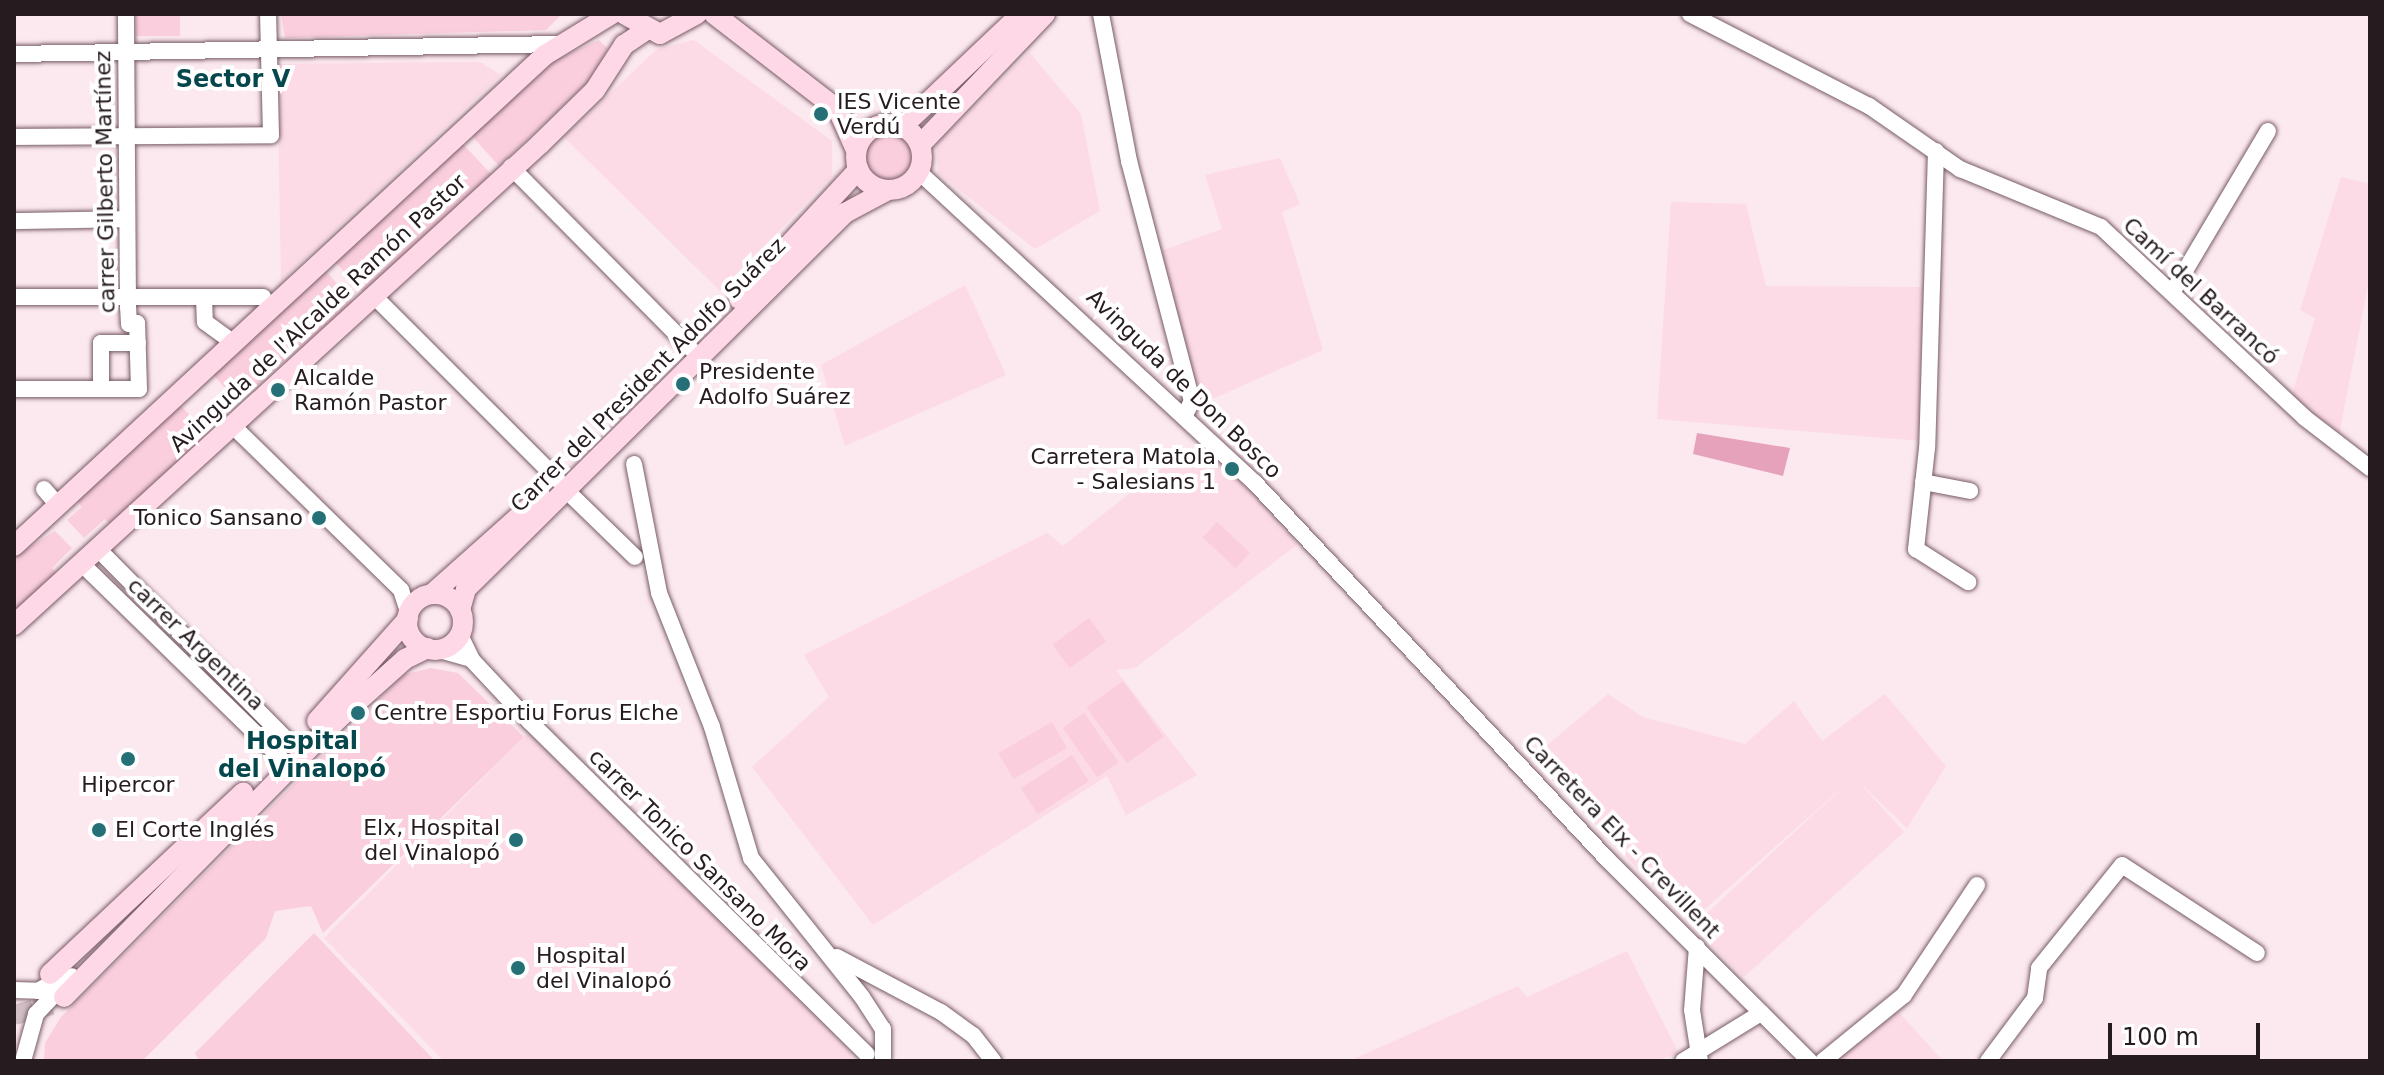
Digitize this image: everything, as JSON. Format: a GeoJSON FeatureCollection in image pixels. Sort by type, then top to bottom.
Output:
{"type":"FeatureCollection","features":[{"type":"Feature","properties":{"kind":"main road","name":"Avinguda de l'Alcalde Ramón Pastor"},"geometry":{"type":"LineString","coordinates":[[14,546],[233,342],[562,44],[612,14]]}},
{"type":"Feature","properties":{"kind":"main road"},"geometry":{"type":"LineString","coordinates":[[624,14],[645,31],[692,20],[730,31]]}},
{"type":"Feature","properties":{"kind":"main road"},"geometry":{"type":"LineString","coordinates":[[714,14],[730,31],[838,110],[894,125],[920,145]]}},
{"type":"Feature","properties":{"kind":"main road"},"geometry":{"type":"LineString","coordinates":[[857,160],[866,132],[894,125],[1021,14]]}},
{"type":"Feature","properties":{"kind":"main road"},"geometry":{"type":"LineString","coordinates":[[838,110],[857,160],[886,191],[906,187],[919,172],[920,145],[1045,14]]}},
{"type":"Feature","properties":{"kind":"main road","name":"Avinguda de l'Alcalde Ramón Pastor"},"geometry":{"type":"LineString","coordinates":[[14,625],[595,90],[624,45],[645,31]]}},
{"type":"Feature","properties":{"kind":"main road","name":"Carrer del President Adolfo Suárez"},"geometry":{"type":"LineString","coordinates":[[460,610],[466,589],[690,348],[857,160]]}},
{"type":"Feature","properties":{"kind":"main road","name":"Carrer del President Adolfo Suárez"},"geometry":{"type":"LineString","coordinates":[[429,595],[562,485],[860,199],[886,191]]}},
{"type":"Feature","properties":{"kind":"main road"},"geometry":{"type":"LineString","coordinates":[[50,974],[230,814],[405,659],[460,635],[460,610],[429,595],[408,616],[230,814],[64,997]]}},
{"type":"Feature","properties":{"kind":"main road"},"geometry":{"type":"LineString","coordinates":[[408,616],[411,636],[432,649]]}},
{"type":"Feature","properties":{"kind":"street","name":"carrer Gilberto Martínez"},"geometry":{"type":"LineString","coordinates":[[101,388],[139,389],[138,343],[128,302],[126,14]]}},
{"type":"Feature","properties":{"kind":"street"},"geometry":{"type":"LineString","coordinates":[[14,137],[271,135],[268,14]]}},
{"type":"Feature","properties":{"kind":"street"},"geometry":{"type":"LineString","coordinates":[[1101,14],[1129,161],[1192,401],[1185,415]]}},
{"type":"Feature","properties":{"kind":"street","name":"Camí del Barrancó"},"geometry":{"type":"LineString","coordinates":[[1690,14],[1869,106],[1986,182],[2101,227],[2173,291],[2305,418],[2370,468]]}},
{"type":"Feature","properties":{"kind":"street"},"geometry":{"type":"LineString","coordinates":[[14,54],[562,44]]}},
{"type":"Feature","properties":{"kind":"street"},"geometry":{"type":"LineString","coordinates":[[2173,291],[2268,131]]}},
{"type":"Feature","properties":{"kind":"street"},"geometry":{"type":"LineString","coordinates":[[1936,151],[1923,482],[1916,549],[1968,582]]}},
{"type":"Feature","properties":{"kind":"street"},"geometry":{"type":"LineString","coordinates":[[511,167],[690,348]]}},
{"type":"Feature","properties":{"kind":"street","name":"Avinguda de Don Bosco"},"geometry":{"type":"LineString","coordinates":[[919,172],[1185,415],[1405,642]]}},
{"type":"Feature","properties":{"kind":"street"},"geometry":{"type":"LineString","coordinates":[[14,221],[127,219]]}},
{"type":"Feature","properties":{"kind":"street"},"geometry":{"type":"LineString","coordinates":[[374,296],[635,557]]}},
{"type":"Feature","properties":{"kind":"street"},"geometry":{"type":"LineString","coordinates":[[14,297],[128,302],[263,297]]}},
{"type":"Feature","properties":{"kind":"street"},"geometry":{"type":"LineString","coordinates":[[204,297],[205,322],[233,342]]}},
{"type":"Feature","properties":{"kind":"street"},"geometry":{"type":"LineString","coordinates":[[14,389],[101,388],[101,343],[138,343]]}},
{"type":"Feature","properties":{"kind":"street"},"geometry":{"type":"LineString","coordinates":[[233,426],[401,590],[408,616]]}},
{"type":"Feature","properties":{"kind":"street"},"geometry":{"type":"LineString","coordinates":[[634,464],[659,593],[712,727],[751,858],[832,954],[883,1029],[874,1058]]}},
{"type":"Feature","properties":{"kind":"street"},"geometry":{"type":"LineString","coordinates":[[1923,482],[1970,491]]}},
{"type":"Feature","properties":{"kind":"street"},"geometry":{"type":"LineString","coordinates":[[44,489],[58,505]]}},
{"type":"Feature","properties":{"kind":"street","name":"carrer Argentina"},"geometry":{"type":"LineString","coordinates":[[97,548],[286,751]]}},
{"type":"Feature","properties":{"kind":"street","name":"carrer Argentina"},"geometry":{"type":"LineString","coordinates":[[81,563],[286,751]]}},
{"type":"Feature","properties":{"kind":"street"},"geometry":{"type":"LineString","coordinates":[[401,590],[429,595]]}},
{"type":"Feature","properties":{"kind":"street","name":"carrer Tonico Sansano Mora"},"geometry":{"type":"LineString","coordinates":[[460,635],[472,660],[874,1058]]}},
{"type":"Feature","properties":{"kind":"street","name":"Carretera Elx - Crevillent"},"geometry":{"type":"LineString","coordinates":[[1405,642],[1810,1061]]}},
{"type":"Feature","properties":{"kind":"street","name":"carrer Tonico Sansano Mora"},"geometry":{"type":"LineString","coordinates":[[432,649],[472,660]]}},
{"type":"Feature","properties":{"kind":"street"},"geometry":{"type":"LineString","coordinates":[[14,990],[38,991],[66,973],[230,814]]}},
{"type":"Feature","properties":{"kind":"street"},"geometry":{"type":"LineString","coordinates":[[23,1061],[27,1031],[50,997],[230,814]]}},
{"type":"Feature","properties":{"kind":"street"},"geometry":{"type":"LineString","coordinates":[[1988,1061],[2035,998],[2039,968],[2122,865],[2257,953]]}},
{"type":"Feature","properties":{"kind":"street"},"geometry":{"type":"LineString","coordinates":[[1823,1061],[1904,995],[1977,885]]}},
{"type":"Feature","properties":{"kind":"street"},"geometry":{"type":"LineString","coordinates":[[1694,1059],[1697,947]]}},
{"type":"Feature","properties":{"kind":"street"},"geometry":{"type":"LineString","coordinates":[[832,954],[941,1012],[973,1035],[993,1061]]}},
{"type":"Feature","properties":{"kind":"street"},"geometry":{"type":"LineString","coordinates":[[1694,1059],[1761,1013]]}},
{"type":"Feature","properties":{"kind":"shaded area"},"geometry":{"type":"Polygon","coordinates":[[[136,14],[180,14],[180,36],[136,36],[136,14]]]}},
{"type":"Feature","properties":{"kind":"shaded area"},"geometry":{"type":"Polygon","coordinates":[[[281,14],[562,14],[546,30],[285,38],[281,14]]]}},
{"type":"Feature","properties":{"kind":"shaded area"},"geometry":{"type":"Polygon","coordinates":[[[599,40],[608,49],[588,82],[499,166],[472,136],[553,61],[599,40]]]}},
{"type":"Feature","properties":{"kind":"shaded area"},"geometry":{"type":"Polygon","coordinates":[[[694,40],[832,141],[832,176],[720,291],[564,137],[657,49],[694,40]]]}},
{"type":"Feature","properties":{"kind":"shaded area"},"geometry":{"type":"Polygon","coordinates":[[[1029,52],[1081,114],[1100,211],[1035,249],[938,173],[936,144],[1029,52]]]}},
{"type":"Feature","properties":{"kind":"shaded area"},"geometry":{"type":"Polygon","coordinates":[[[480,62],[501,75],[281,281],[277,64],[480,62]]]}},
{"type":"Feature","properties":{"kind":"shaded area"},"geometry":{"type":"Polygon","coordinates":[[[888,133],[905,140],[912,157],[905,174],[888,181],[871,174],[864,157],[871,140],[888,133]]]}},
{"type":"Feature","properties":{"kind":"shaded area"},"geometry":{"type":"Polygon","coordinates":[[[463,144],[491,174],[364,293],[336,263],[463,144]]]}},
{"type":"Feature","properties":{"kind":"shaded area"},"geometry":{"type":"Polygon","coordinates":[[[1280,158],[1300,204],[1282,212],[1323,350],[1201,404],[1158,252],[1222,229],[1205,175],[1280,158]]]}},
{"type":"Feature","properties":{"kind":"shaded area"},"geometry":{"type":"Polygon","coordinates":[[[2341,177],[2370,184],[2370,275],[2339,435],[2292,395],[2315,318],[2300,310],[2341,177]]]}},
{"type":"Feature","properties":{"kind":"shaded area"},"geometry":{"type":"Polygon","coordinates":[[[1671,202],[1746,204],[1766,286],[1923,287],[1921,441],[1657,419],[1671,202]]]}},
{"type":"Feature","properties":{"kind":"shaded area"},"geometry":{"type":"Polygon","coordinates":[[[326,271],[353,302],[237,402],[211,371],[326,271]]]}},
{"type":"Feature","properties":{"kind":"shaded area"},"geometry":{"type":"Polygon","coordinates":[[[965,285],[1006,375],[845,446],[821,365],[965,285]]]}},
{"type":"Feature","properties":{"kind":"shaded area"},"geometry":{"type":"Polygon","coordinates":[[[180,405],[208,434],[111,525],[105,519],[84,538],[67,520],[82,507],[76,500],[180,405]]]}},
{"type":"Feature","properties":{"kind":"shaded area"},"geometry":{"type":"Polygon","coordinates":[[[1697,433],[1790,448],[1783,476],[1693,454],[1697,433]]]}},
{"type":"Feature","properties":{"kind":"shaded area"},"geometry":{"type":"Polygon","coordinates":[[[1203,449],[1223,459],[1298,544],[1135,668],[1116,670],[1197,775],[1126,815],[1107,776],[873,925],[752,767],[829,697],[804,655],[1047,533],[1063,546],[1167,464],[1188,466],[1203,449]]]}},
{"type":"Feature","properties":{"kind":"shaded area"},"geometry":{"type":"Polygon","coordinates":[[[1217,522],[1250,553],[1236,568],[1203,537],[1217,522]]]}},
{"type":"Feature","properties":{"kind":"shaded area"},"geometry":{"type":"Polygon","coordinates":[[[55,531],[72,548],[52,568],[57,574],[14,613],[14,557],[55,531]]]}},
{"type":"Feature","properties":{"kind":"shaded area"},"geometry":{"type":"Polygon","coordinates":[[[1089,618],[1106,641],[1070,668],[1053,644],[1089,618]]]}},
{"type":"Feature","properties":{"kind":"shaded area"},"geometry":{"type":"Polygon","coordinates":[[[431,668],[458,673],[524,737],[323,933],[311,906],[275,911],[266,938],[142,1061],[44,1061],[45,1043],[61,1017],[403,675],[431,668]]]}},
{"type":"Feature","properties":{"kind":"shaded area"},"geometry":{"type":"Polygon","coordinates":[[[1123,681],[1164,737],[1127,763],[1087,707],[1123,681]]]}},
{"type":"Feature","properties":{"kind":"shaded area"},"geometry":{"type":"Polygon","coordinates":[[[1608,694],[1643,717],[1745,744],[1794,701],[1822,741],[1885,694],[1946,766],[1907,828],[1859,782],[1904,832],[1744,977],[1692,927],[1854,777],[1689,923],[1532,758],[1608,694]]]}},
{"type":"Feature","properties":{"kind":"shaded area"},"geometry":{"type":"Polygon","coordinates":[[[1084,713],[1118,762],[1097,777],[1063,728],[1084,713]]]}},
{"type":"Feature","properties":{"kind":"shaded area"},"geometry":{"type":"Polygon","coordinates":[[[1052,722],[1067,748],[1013,779],[998,753],[1052,722]]]}},
{"type":"Feature","properties":{"kind":"shaded area"},"geometry":{"type":"Polygon","coordinates":[[[529,732],[845,1044],[854,1061],[444,1061],[324,938],[529,732]]]}},
{"type":"Feature","properties":{"kind":"shaded area"},"geometry":{"type":"Polygon","coordinates":[[[1072,755],[1089,781],[1038,814],[1021,788],[1072,755]]]}},
{"type":"Feature","properties":{"kind":"shaded area"},"geometry":{"type":"Polygon","coordinates":[[[314,933],[435,1061],[199,1061],[195,1053],[314,933]]]}},
{"type":"Feature","properties":{"kind":"shaded area"},"geometry":{"type":"Polygon","coordinates":[[[1627,951],[1679,1054],[1654,1061],[1349,1061],[1518,986],[1527,997],[1627,951]]]}},
{"type":"Feature","properties":{"kind":"shaded area"},"geometry":{"type":"Polygon","coordinates":[[[1896,1009],[1943,1061],[1834,1061],[1896,1009]]]}},
{"type":"Feature","properties":{"kind":"tunnel"},"geometry":{"type":"LineString","coordinates":[[14,1015],[52,1005]]}},
{"type":"Feature","properties":{"kind":"place","name":"IES Vicente Verdú"},"geometry":{"type":"Point","coordinates":[821,114]}},
{"type":"Feature","properties":{"kind":"place","name":"Presidente Adolfo Suárez"},"geometry":{"type":"Point","coordinates":[683,384]}},
{"type":"Feature","properties":{"kind":"place","name":"Alcalde Ramón Pastor"},"geometry":{"type":"Point","coordinates":[278,390]}},
{"type":"Feature","properties":{"kind":"place","name":"Carretera Matola - Salesians 1"},"geometry":{"type":"Point","coordinates":[1232,469]}},
{"type":"Feature","properties":{"kind":"place","name":"Tonico Sansano"},"geometry":{"type":"Point","coordinates":[319,518]}},
{"type":"Feature","properties":{"kind":"place","name":"Centre Esportiu Forus Elche"},"geometry":{"type":"Point","coordinates":[358,713]}},
{"type":"Feature","properties":{"kind":"place","name":"Hipercor"},"geometry":{"type":"Point","coordinates":[128,759]}},
{"type":"Feature","properties":{"kind":"place","name":"El Corte Inglés"},"geometry":{"type":"Point","coordinates":[99,830]}},
{"type":"Feature","properties":{"kind":"place","name":"Elx, Hospital del Vinalopó"},"geometry":{"type":"Point","coordinates":[516,840]}},
{"type":"Feature","properties":{"kind":"place","name":"Hospital del Vinalopó"},"geometry":{"type":"Point","coordinates":[518,968]}},
{"type":"Feature","properties":{"kind":"district","name":"Sector V"},"geometry":{"type":"Point","coordinates":[233,80]}},
{"type":"Feature","properties":{"kind":"district","name":"Hospital del Vinalopó"},"geometry":{"type":"Point","coordinates":[302,756]}}]}
